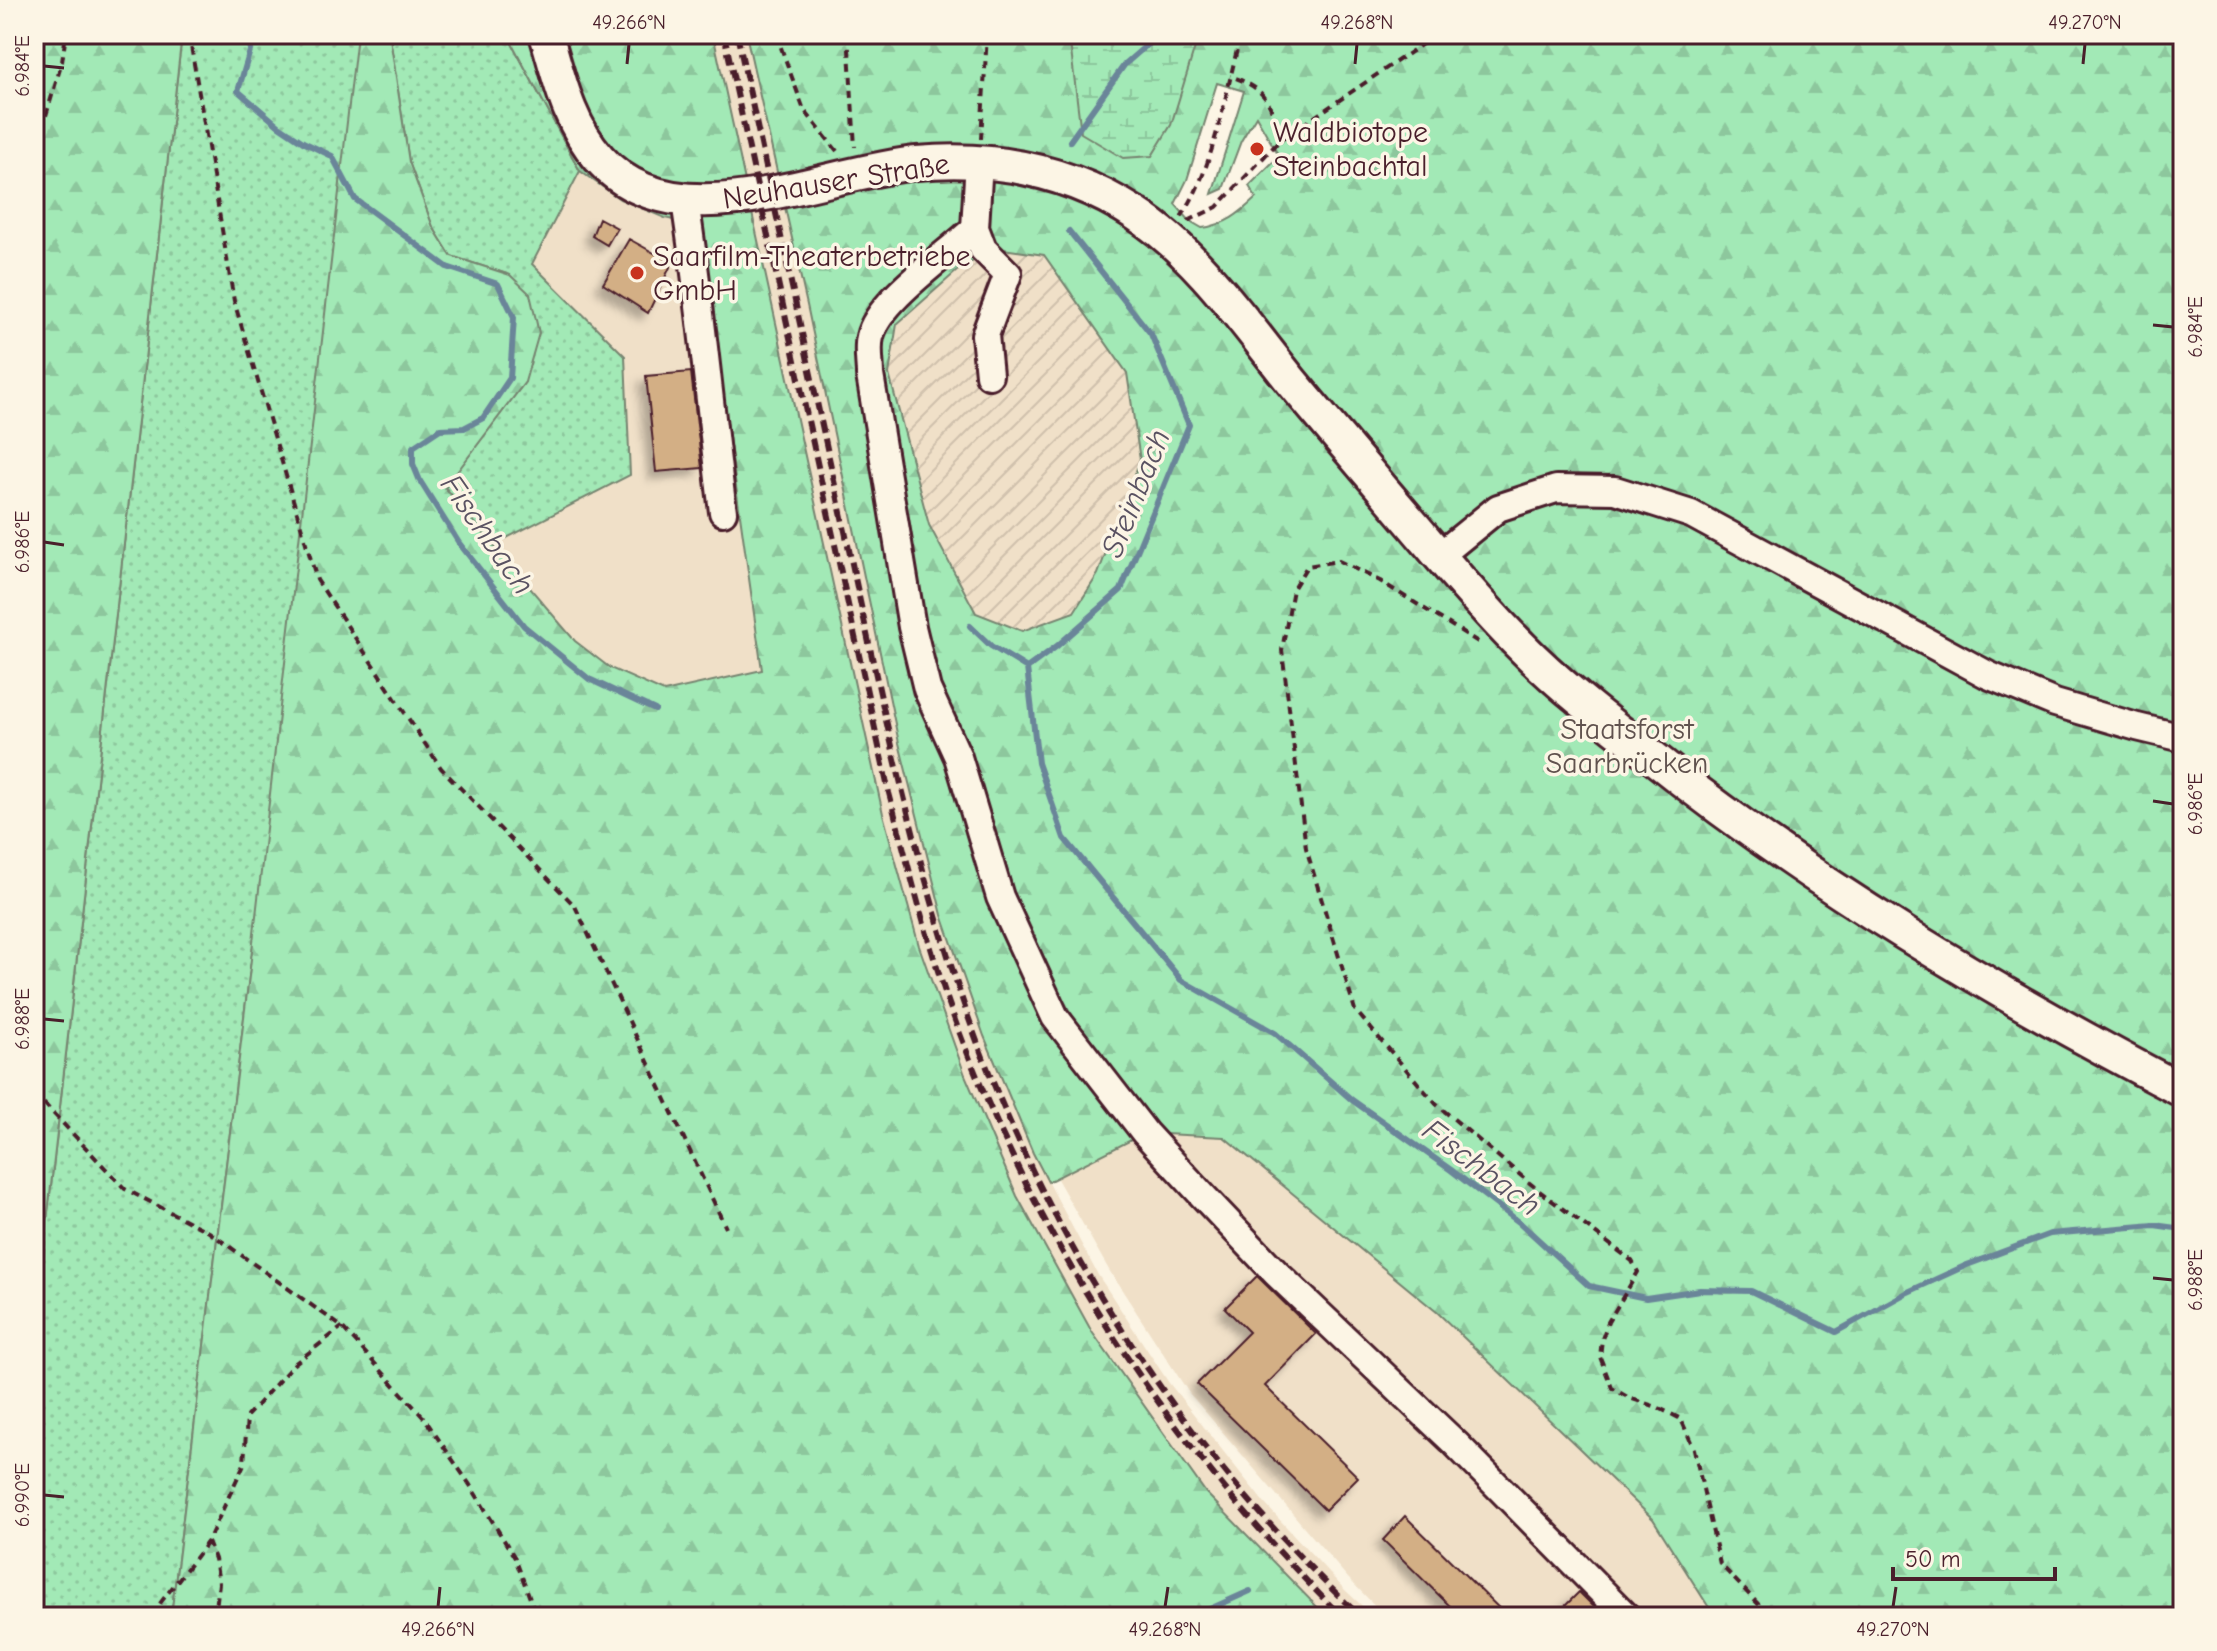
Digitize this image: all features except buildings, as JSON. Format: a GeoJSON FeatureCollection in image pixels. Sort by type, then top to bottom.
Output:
{"type":"FeatureCollection","features":[{"type":"Feature","properties":{"kind":"main road","name":"Neuhauser Straße"},"geometry":{"type":"LineString","coordinates":[[546,34],[565,100],[581,135],[602,162],[629,183],[657,195],[685,201],[726,200],[914,163],[979,161],[1019,165],[1056,175],[1134,212],[1166,235],[1226,300],[1439,556],[1508,633],[1585,704],[1673,774],[1812,875],[2054,1022],[2183,1091]]}},
{"type":"Feature","properties":{"kind":"street"},"geometry":{"type":"LineString","coordinates":[[979,161],[975,228],[983,249],[1008,274],[985,335],[989,375]]}},
{"type":"Feature","properties":{"kind":"street"},"geometry":{"type":"LineString","coordinates":[[685,201],[697,278],[723,512]]}},
{"type":"Feature","properties":{"kind":"street"},"geometry":{"type":"LineString","coordinates":[[975,228],[879,316],[870,337],[870,375],[912,627],[927,689],[958,757],[1000,897],[1055,1017],[1145,1133],[1266,1262],[1456,1444],[1627,1617]]}},
{"type":"Feature","properties":{"kind":"street"},"geometry":{"type":"LineString","coordinates":[[1439,556],[1498,508],[1556,489],[1615,490],[1691,514],[1988,675],[2055,703],[2183,738]]}},
{"type":"Feature","properties":{"kind":"path"},"geometry":{"type":"LineString","coordinates":[[34,156],[62,62],[66,34]]}},
{"type":"Feature","properties":{"kind":"path"},"geometry":{"type":"LineString","coordinates":[[189,34],[234,301],[317,580],[441,768],[575,906],[726,1228]]}},
{"type":"Feature","properties":{"kind":"path"},"geometry":{"type":"LineString","coordinates":[[776,34],[804,110],[858,174]]}},
{"type":"Feature","properties":{"kind":"path"},"geometry":{"type":"LineString","coordinates":[[848,34],[858,174]]}},
{"type":"Feature","properties":{"kind":"path"},"geometry":{"type":"LineString","coordinates":[[982,126],[987,34]]}},
{"type":"Feature","properties":{"kind":"path"},"geometry":{"type":"LineString","coordinates":[[1166,235],[1198,189],[1241,34]]}},
{"type":"Feature","properties":{"kind":"path"},"geometry":{"type":"LineString","coordinates":[[1166,235],[1217,207],[1279,141],[1437,34]]}},
{"type":"Feature","properties":{"kind":"path"},"geometry":{"type":"LineString","coordinates":[[1230,76],[1249,83],[1266,95],[1279,141]]}},
{"type":"Feature","properties":{"kind":"path"},"geometry":{"type":"LineString","coordinates":[[1508,633],[1492,650],[1380,581],[1339,561],[1307,566],[1293,589],[1282,650],[1306,848],[1355,1010],[1436,1104],[1538,1190],[1632,1261],[1638,1272],[1608,1322],[1600,1357],[1612,1388],[1681,1419],[1694,1449],[1720,1564],[1762,1608],[1787,1617]]}},
{"type":"Feature","properties":{"kind":"path"},"geometry":{"type":"LineString","coordinates":[[34,1093],[125,1189],[209,1232],[342,1327],[424,1418],[470,1485],[515,1558],[537,1617]]}},
{"type":"Feature","properties":{"kind":"path"},"geometry":{"type":"LineString","coordinates":[[158,1617],[158,1606],[208,1541],[244,1464],[247,1416],[294,1364],[342,1327]]}},
{"type":"Feature","properties":{"kind":"path"},"geometry":{"type":"LineString","coordinates":[[208,1541],[219,1583],[215,1617]]}},
{"type":"Feature","properties":{"kind":"shaded area"},"geometry":{"type":"Polygon","coordinates":[[[713,34],[746,34],[807,305],[898,743],[942,915],[984,1036],[1033,1153],[1098,1275],[1169,1383],[1265,1504],[1374,1617],[1327,1617],[1206,1493],[1092,1332],[1017,1196],[965,1075],[919,946],[883,814],[713,34]]]}},
{"type":"Feature","properties":{"kind":"shaded area"},"geometry":{"type":"Polygon","coordinates":[[[580,171],[620,199],[665,218],[699,226],[762,670],[664,692],[610,668],[575,641],[493,545],[551,514],[625,356],[532,264],[580,171]]]}},
{"type":"Feature","properties":{"kind":"shaded area"},"geometry":{"type":"Polygon","coordinates":[[[996,248],[1044,255],[1127,373],[1140,460],[1098,574],[1074,612],[1022,631],[976,613],[929,525],[889,374],[897,324],[958,270],[996,248]]]}},
{"type":"Feature","properties":{"kind":"shaded area"},"geometry":{"type":"Polygon","coordinates":[[[1145,1133],[1224,1137],[1438,1313],[1653,1519],[1715,1617],[1386,1617],[1348,1578],[1189,1393],[1109,1270],[1056,1177],[1145,1133]]]}},
{"type":"Feature","properties":{"kind":"green space"},"geometry":{"type":"Polygon","coordinates":[[[34,34],[182,34],[34,1335],[34,34]]]}},
{"type":"Feature","properties":{"kind":"green space"},"geometry":{"type":"Polygon","coordinates":[[[182,34],[507,34],[580,171],[532,264],[625,356],[630,475],[493,545],[445,487],[525,382],[510,275],[451,256],[433,227],[409,162],[390,38],[250,968],[171,1617],[34,1617],[34,1335],[182,34]]]}},
{"type":"Feature","properties":{"kind":"green space"},"geometry":{"type":"Polygon","coordinates":[[[507,34],[713,34],[883,814],[919,946],[965,1075],[1017,1196],[1092,1332],[1206,1493],[1327,1617],[171,1617],[250,968],[357,35],[390,38],[409,162],[433,227],[451,256],[510,275],[530,294],[539,333],[525,382],[445,488],[575,641],[610,668],[664,692],[762,670],[699,226],[665,218],[620,199],[580,171],[507,34]]]}},
{"type":"Feature","properties":{"kind":"green space","name":"Staatsforst Saarbrücken"},"geometry":{"type":"Polygon","coordinates":[[[746,34],[2183,34],[2183,1617],[1715,1617],[1653,1519],[1438,1313],[1224,1137],[1145,1133],[1048,1182],[984,1036],[942,915],[899,743],[807,305],[746,34]],[[1217,83],[1187,180],[1175,204],[1190,221],[1202,228],[1232,218],[1256,198],[1249,186],[1279,156],[1256,116],[1241,141],[1223,189],[1212,194],[1244,91],[1217,83]],[[996,248],[958,270],[897,324],[889,374],[929,525],[976,613],[1022,631],[1074,612],[1098,574],[1140,460],[1127,373],[1044,255],[996,248]]]}},
{"type":"Feature","properties":{"kind":"green space"},"geometry":{"type":"Polygon","coordinates":[[[1069,34],[1199,34],[1171,125],[1152,156],[1123,158],[1081,133],[1069,34]]]}},
{"type":"Feature","properties":{"kind":"waterway","name":"Fischbach"},"geometry":{"type":"LineString","coordinates":[[255,34],[238,91],[279,126],[332,156],[355,199],[447,267],[498,284],[514,317],[510,378],[483,418],[464,428],[440,429],[413,447],[413,464],[420,481],[459,543],[524,626],[589,679],[655,710]]}},
{"type":"Feature","properties":{"kind":"waterway","name":"Steinbach"},"geometry":{"type":"LineString","coordinates":[[1070,141],[1125,64],[1148,44],[1152,34]]}},
{"type":"Feature","properties":{"kind":"waterway","name":"Steinbach"},"geometry":{"type":"LineString","coordinates":[[1027,668],[1121,590],[1189,425],[1151,334],[1069,231]]}},
{"type":"Feature","properties":{"kind":"waterway","name":"Fischbach"},"geometry":{"type":"LineString","coordinates":[[970,626],[991,646],[1027,668],[1038,763],[1064,838],[1181,980],[1275,1033],[1352,1100],[1519,1222],[1589,1286],[1646,1298],[1700,1290],[1751,1291],[1836,1332],[1908,1292],[1967,1265],[2050,1234],[2154,1225],[2183,1229]]}},
{"type":"Feature","properties":{"kind":"waterway"},"geometry":{"type":"LineString","coordinates":[[1192,1617],[1250,1591]]}},
{"type":"Feature","properties":{"kind":"railway"},"geometry":{"type":"LineString","coordinates":[[724,34],[889,793],[924,926],[949,1004],[1021,1174],[1064,1255],[1111,1333],[1162,1408],[1218,1480],[1278,1550],[1342,1617]]}},
{"type":"Feature","properties":{"kind":"railway"},"geometry":{"type":"LineString","coordinates":[[737,34],[898,770],[942,938],[992,1080],[1030,1166],[1073,1249],[1122,1330],[1175,1407],[1233,1481],[1295,1551],[1361,1617]]}},
{"type":"Feature","properties":{"kind":"place","name":"Waldbiotope Steinbachtal"},"geometry":{"type":"Point","coordinates":[1257,149]}},
{"type":"Feature","properties":{"kind":"place","name":"Saarfilm-Theaterbetriebe GmbH"},"geometry":{"type":"Point","coordinates":[637,273]}}]}
